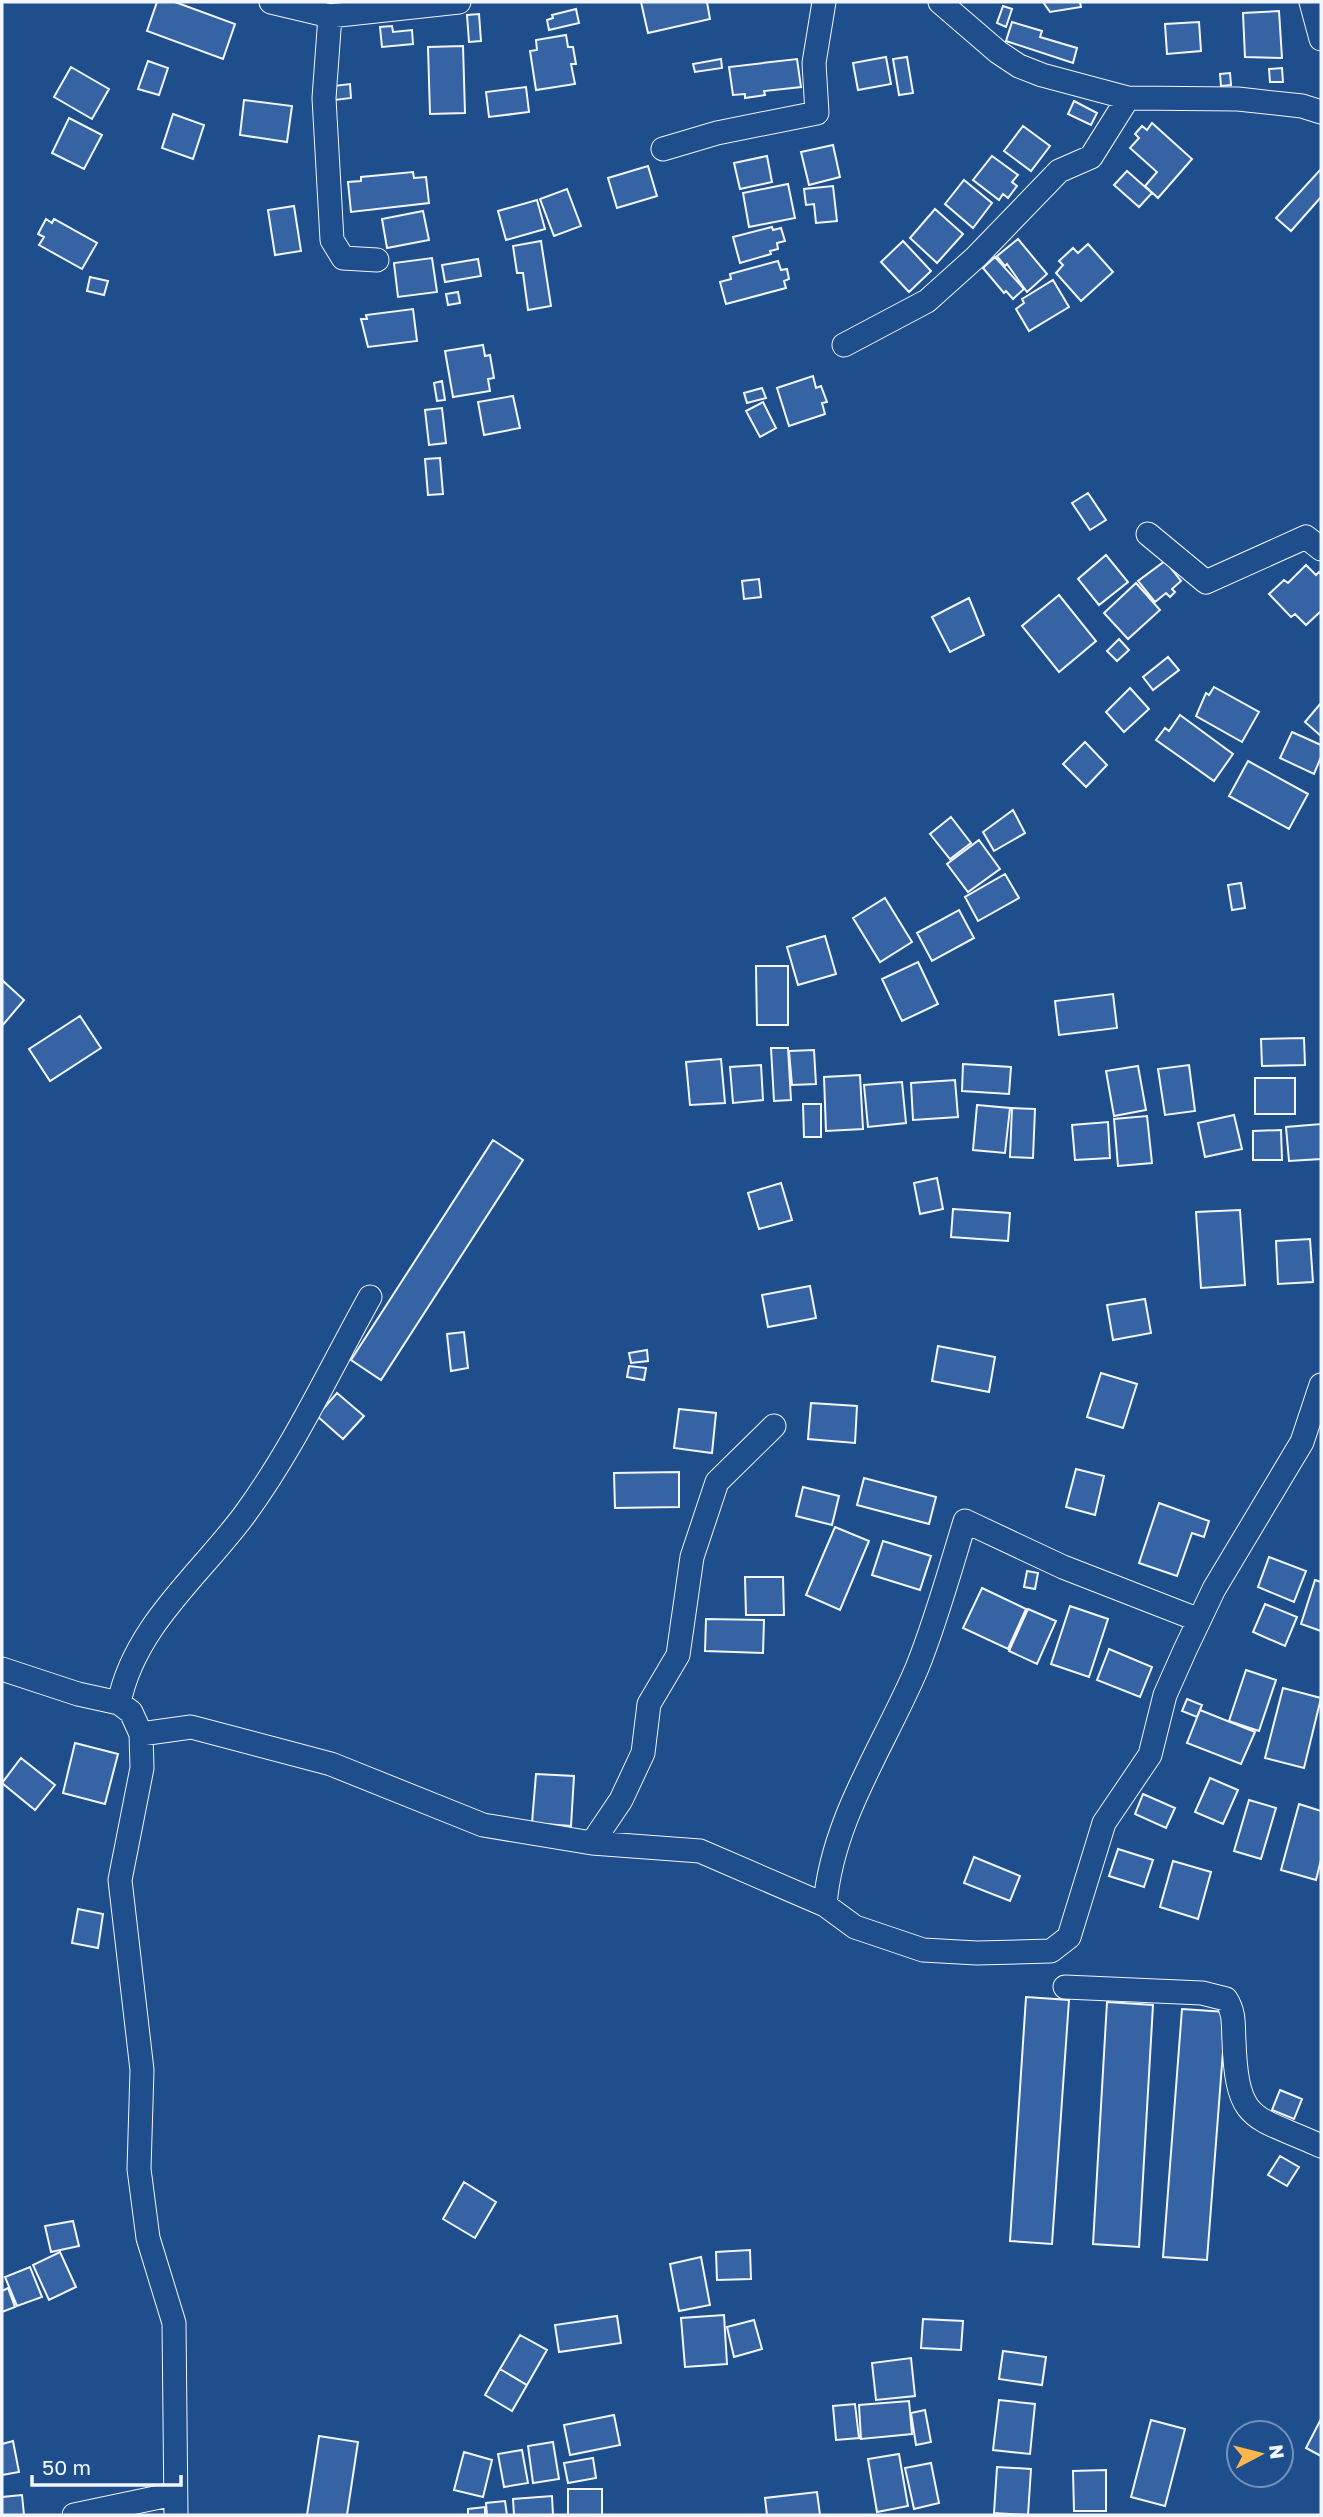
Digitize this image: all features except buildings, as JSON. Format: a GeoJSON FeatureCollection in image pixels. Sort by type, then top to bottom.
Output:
{"type":"FeatureCollection","features":[{"type":"Feature","properties":{"kind":"street"},"geometry":{"type":"LineString","coordinates":[[271,2],[330,16],[459,2]]}},
{"type":"Feature","properties":{"kind":"street"},"geometry":{"type":"LineString","coordinates":[[663,149],[717,133],[817,113],[814,63],[824,2]]}},
{"type":"Feature","properties":{"kind":"street"},"geometry":{"type":"LineString","coordinates":[[940,2],[1019,66],[1128,98],[1238,99],[1302,106],[1321,112]]}},
{"type":"Feature","properties":{"kind":"street"},"geometry":{"type":"LineString","coordinates":[[1311,2],[1321,39]]}},
{"type":"Feature","properties":{"kind":"street"},"geometry":{"type":"LineString","coordinates":[[330,16],[324,98],[332,240],[343,258],[377,260]]}},
{"type":"Feature","properties":{"kind":"street"},"geometry":{"type":"LineString","coordinates":[[845,345],[927,302],[976,257],[1059,171],[1091,157],[1128,98]]}},
{"type":"Feature","properties":{"kind":"street"},"geometry":{"type":"LineString","coordinates":[[1148,534],[1206,582],[1306,537],[1321,549]]}},
{"type":"Feature","properties":{"kind":"street"},"geometry":{"type":"LineString","coordinates":[[119,1703],[123,1683],[163,1611],[245,1514],[280,1460],[370,1297]]}},
{"type":"Feature","properties":{"kind":"street"},"geometry":{"type":"LineString","coordinates":[[141,1734],[191,1727],[331,1764],[483,1825],[592,1843],[699,1851],[825,1905],[855,1927],[923,1950],[977,1953],[1051,1951],[1069,1937],[1104,1823],[1150,1755],[1165,1695],[1199,1620],[1214,1589],[1302,1442],[1321,1385]]}},
{"type":"Feature","properties":{"kind":"street"},"geometry":{"type":"LineString","coordinates":[[592,1843],[621,1800],[643,1753],[649,1704],[678,1655],[692,1558],[717,1482],[774,1426]]}},
{"type":"Feature","properties":{"kind":"street"},"geometry":{"type":"LineString","coordinates":[[825,1905],[827,1870],[861,1784],[917,1667],[965,1521],[1063,1567],[1199,1620]]}},
{"type":"Feature","properties":{"kind":"street"},"geometry":{"type":"LineString","coordinates":[[2,1669],[78,1694],[119,1703],[131,1712],[141,1734],[142,1768],[120,1880],[142,2070],[139,2169],[148,2238],[174,2323],[175,2505],[74,2515]]}},
{"type":"Feature","properties":{"kind":"street"},"geometry":{"type":"LineString","coordinates":[[1065,1987],[1202,1993],[1226,1999],[1233,2010],[1236,2083],[1246,2105],[1274,2127],[1321,2146]]}}]}
